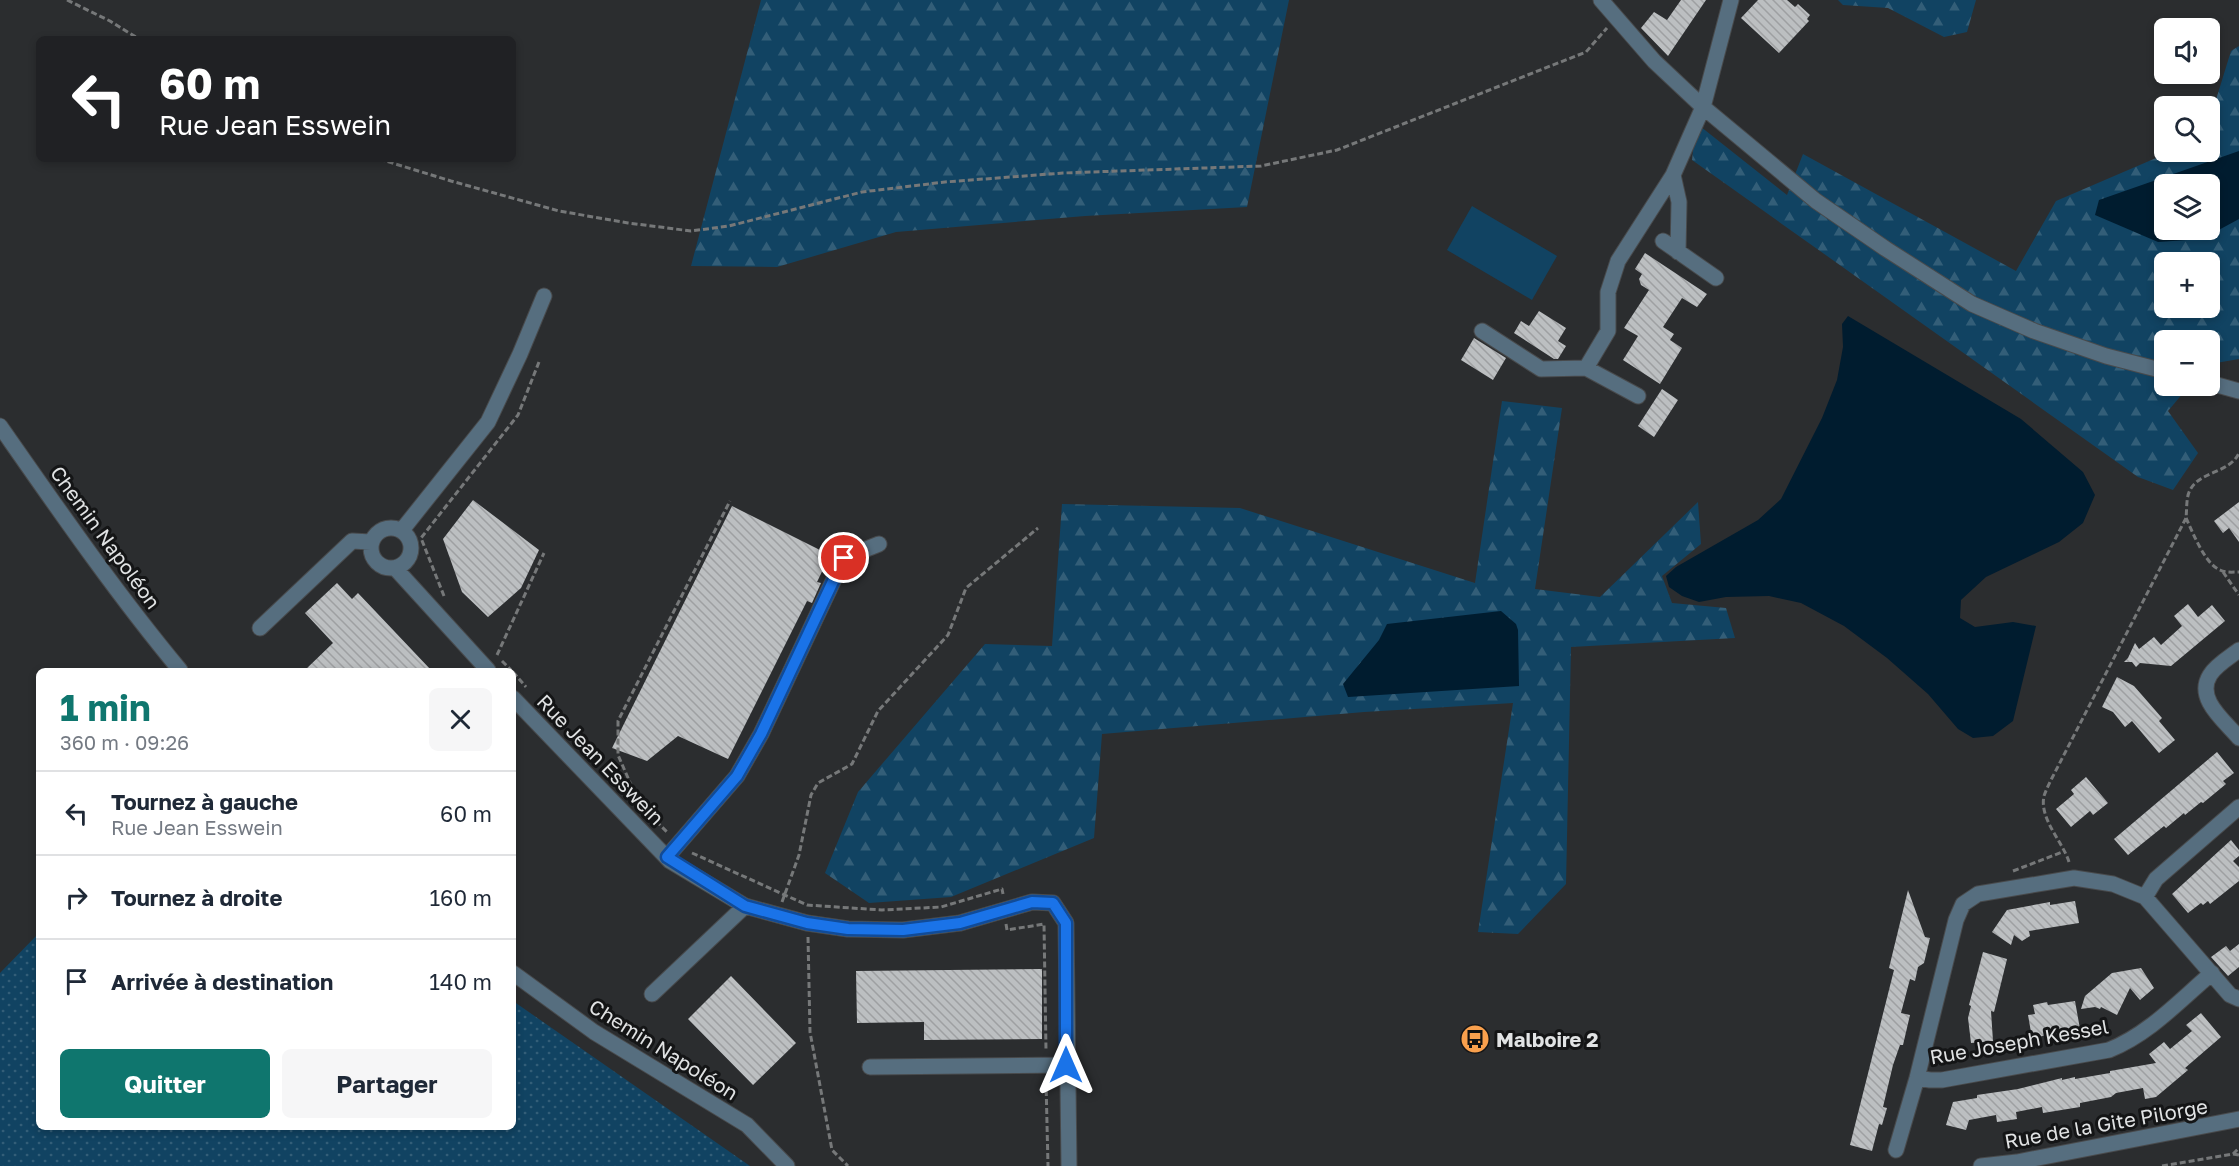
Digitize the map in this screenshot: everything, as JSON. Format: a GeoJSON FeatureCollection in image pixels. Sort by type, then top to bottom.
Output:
{"type":"FeatureCollection","features":[{"type":"Feature","properties":{"kind":"street"},"geometry":{"type":"LineString","coordinates":[[1601,0],[1654,61],[1703,107],[1816,201],[1972,304],[2034,331],[2106,356],[2154,368]]}},
{"type":"Feature","properties":{"kind":"street"},"geometry":{"type":"LineString","coordinates":[[1586,368],[1608,331],[1608,292],[1618,261],[1673,175],[1703,107],[1731,0]]}},
{"type":"Feature","properties":{"kind":"street"},"geometry":{"type":"LineString","coordinates":[[1673,175],[1679,202],[1678,252]]}},
{"type":"Feature","properties":{"kind":"street"},"geometry":{"type":"LineString","coordinates":[[1664,241],[1716,278]]}},
{"type":"Feature","properties":{"kind":"street"},"geometry":{"type":"LineString","coordinates":[[402,530],[488,422],[544,296]]}},
{"type":"Feature","properties":{"kind":"street"},"geometry":{"type":"LineString","coordinates":[[1482,331],[1541,369],[1586,368],[1638,396]]}},
{"type":"Feature","properties":{"kind":"street"},"geometry":{"type":"LineString","coordinates":[[2220,387],[2239,392]]}},
{"type":"Feature","properties":{"kind":"street","name":"Chemin Napoléon"},"geometry":{"type":"LineString","coordinates":[[0,426],[100,567],[178,668]]}},
{"type":"Feature","properties":{"kind":"street"},"geometry":{"type":"LineString","coordinates":[[390,527],[402,530],[410,541],[410,554],[402,565],[388,568],[376,562],[370,549],[371,542],[378,532],[390,527]]}},
{"type":"Feature","properties":{"kind":"street"},"geometry":{"type":"LineString","coordinates":[[260,628],[352,541],[371,542]]}},
{"type":"Feature","properties":{"kind":"street"},"geometry":{"type":"LineString","coordinates":[[667,857],[737,776],[761,734],[844,558],[879,544]]}},
{"type":"Feature","properties":{"kind":"street"},"geometry":{"type":"LineString","coordinates":[[395,568],[486,668]]}},
{"type":"Feature","properties":{"kind":"street"},"geometry":{"type":"LineString","coordinates":[[2239,650],[2211,674],[2205,688],[2208,701],[2239,738]]}},
{"type":"Feature","properties":{"kind":"street","name":"Rue Jean Esswein"},"geometry":{"type":"LineString","coordinates":[[516,701],[667,857],[745,906],[807,923],[848,929],[903,930],[960,923],[1032,902],[1053,903],[1066,923],[1069,1166]]}},
{"type":"Feature","properties":{"kind":"street"},"geometry":{"type":"LineString","coordinates":[[2145,897],[2156,879],[2239,807]]}},
{"type":"Feature","properties":{"kind":"street","name":"Rue Joseph Kessel"},"geometry":{"type":"LineString","coordinates":[[1896,1150],[1917,1078],[1956,920],[1963,904],[1978,894],[2074,878],[2114,884],[2145,897],[2230,995],[2239,999]]}},
{"type":"Feature","properties":{"kind":"street"},"geometry":{"type":"LineString","coordinates":[[652,994],[745,906]]}},
{"type":"Feature","properties":{"kind":"street","name":"Rue Joseph Kessel"},"geometry":{"type":"LineString","coordinates":[[1917,1078],[1942,1080],[2109,1050],[2125,1044],[2146,1030],[2211,973]]}},
{"type":"Feature","properties":{"kind":"street","name":"Chemin Napoléon"},"geometry":{"type":"LineString","coordinates":[[516,976],[594,1032],[747,1125],[787,1166]]}},
{"type":"Feature","properties":{"kind":"street"},"geometry":{"type":"LineString","coordinates":[[870,1067],[1066,1065]]}},
{"type":"Feature","properties":{"kind":"street","name":"Rue de la Gite Pilorge"},"geometry":{"type":"LineString","coordinates":[[1981,1166],[2017,1162],[2239,1119]]}},
{"type":"Feature","properties":{"kind":"path"},"geometry":{"type":"LineString","coordinates":[[67,0],[110,21],[134,36]]}},
{"type":"Feature","properties":{"kind":"path"},"geometry":{"type":"LineString","coordinates":[[390,162],[559,211],[691,231],[729,226],[862,192],[945,182],[1063,173],[1262,166],[1337,150],[1586,52],[1616,17]]}},
{"type":"Feature","properties":{"kind":"path"},"geometry":{"type":"LineString","coordinates":[[445,600],[421,538],[518,414],[539,362]]}},
{"type":"Feature","properties":{"kind":"path"},"geometry":{"type":"LineString","coordinates":[[2074,878],[2066,851],[2045,815],[2044,798],[2052,778],[2186,518],[2189,491],[2197,481],[2223,468],[2237,458],[2239,453]]}},
{"type":"Feature","properties":{"kind":"path"},"geometry":{"type":"LineString","coordinates":[[639,803],[618,755],[618,721],[730,501]]}},
{"type":"Feature","properties":{"kind":"path"},"geometry":{"type":"LineString","coordinates":[[2186,518],[2199,546],[2214,568],[2223,572],[2239,572]]}},
{"type":"Feature","properties":{"kind":"path"},"geometry":{"type":"LineString","coordinates":[[778,915],[800,855],[812,795],[818,783],[852,764],[878,711],[948,635],[966,588],[1038,528]]}},
{"type":"Feature","properties":{"kind":"path"},"geometry":{"type":"LineString","coordinates":[[497,655],[544,553]]}},
{"type":"Feature","properties":{"kind":"path"},"geometry":{"type":"LineString","coordinates":[[2223,572],[2239,595]]}},
{"type":"Feature","properties":{"kind":"path"},"geometry":{"type":"LineString","coordinates":[[489,647],[509,668]]}},
{"type":"Feature","properties":{"kind":"path"},"geometry":{"type":"LineString","coordinates":[[516,675],[527,687]]}},
{"type":"Feature","properties":{"kind":"path"},"geometry":{"type":"LineString","coordinates":[[631,795],[646,811]]}},
{"type":"Feature","properties":{"kind":"path"},"geometry":{"type":"LineString","coordinates":[[654,819],[690,852],[807,905],[882,910],[940,907],[1002,889],[1007,930],[1044,924],[1047,1166]]}},
{"type":"Feature","properties":{"kind":"path"},"geometry":{"type":"LineString","coordinates":[[2006,873],[2066,851]]}},
{"type":"Feature","properties":{"kind":"path"},"geometry":{"type":"LineString","coordinates":[[807,923],[810,1032],[832,1150],[848,1166]]}},
{"type":"Feature","properties":{"kind":"path"},"geometry":{"type":"LineString","coordinates":[[2233,1154],[2239,1148]]}},
{"type":"Feature","properties":{"kind":"path"},"geometry":{"type":"LineString","coordinates":[[2162,1166],[2233,1154],[2239,1155]]}},
{"type":"Feature","properties":{"kind":"green space"},"geometry":{"type":"Polygon","coordinates":[[[761,0],[1289,0],[1247,207],[1085,216],[896,232],[777,267],[691,266],[761,0]]]}},
{"type":"Feature","properties":{"kind":"green space"},"geometry":{"type":"Polygon","coordinates":[[[1838,0],[1976,0],[1967,32],[1944,37],[1888,8],[1843,5],[1838,0]]]}},
{"type":"Feature","properties":{"kind":"green space"},"geometry":{"type":"Polygon","coordinates":[[[2239,46],[2239,359],[2220,362],[2220,330],[2154,330],[2154,396],[2181,396],[2168,411],[2198,453],[2173,490],[2138,477],[1692,160],[1696,123],[1787,195],[1803,154],[2016,271],[2056,201],[2154,159],[2154,162],[2220,162],[2220,96],[2217,96],[2231,51],[2239,46]]]}},
{"type":"Feature","properties":{"kind":"green space"},"geometry":{"type":"Polygon","coordinates":[[[1472,206],[1557,256],[1532,300],[1447,250],[1472,206]]]}},
{"type":"Feature","properties":{"kind":"green space"},"geometry":{"type":"Polygon","coordinates":[[[1502,401],[1562,408],[1535,589],[1600,597],[1698,502],[1701,544],[1662,576],[1672,603],[1726,608],[1735,638],[1571,647],[1566,884],[1518,934],[1478,932],[1513,703],[1364,712],[1102,734],[1094,838],[951,897],[869,903],[825,873],[858,792],[985,644],[1052,646],[1062,504],[1240,508],[1475,583],[1502,401]]]}},
{"type":"Feature","properties":{"kind":"green space"},"geometry":{"type":"Polygon","coordinates":[[[36,936],[36,1130],[516,1130],[516,1003],[750,1166],[0,1166],[0,973],[36,936]]]}},
{"type":"Feature","properties":{"kind":"shaded area"},"geometry":{"type":"Polygon","coordinates":[[[2239,151],[2239,219],[2220,229],[2220,174],[2173,174],[2208,162],[2220,162],[2220,158],[2239,151]]]}},
{"type":"Feature","properties":{"kind":"shaded area"},"geometry":{"type":"Polygon","coordinates":[[[2154,181],[2154,240],[2187,240],[2158,242],[2095,215],[2099,200],[2154,181]]]}},
{"type":"Feature","properties":{"kind":"shaded area"},"geometry":{"type":"Polygon","coordinates":[[[1848,316],[2021,419],[2083,472],[2095,495],[2083,523],[2059,542],[1986,577],[1961,600],[1960,618],[1975,627],[2013,622],[2036,626],[2013,721],[1993,736],[1973,738],[1958,729],[1928,694],[1887,658],[1844,626],[1801,603],[1769,596],[1726,597],[1699,602],[1682,596],[1669,587],[1666,576],[1676,567],[1758,520],[1781,499],[1822,418],[1837,380],[1843,347],[1842,324],[1848,316]]]}},
{"type":"Feature","properties":{"kind":"shaded area"},"geometry":{"type":"Polygon","coordinates":[[[1501,611],[1516,624],[1518,630],[1519,686],[1348,697],[1343,684],[1379,640],[1387,624],[1501,611]]]}},
{"type":"Feature","properties":{"kind":"building"},"geometry":{"type":"Polygon","coordinates":[[[1681,0],[1706,0],[1668,56],[1641,28],[1654,12],[1667,20],[1681,0]]]}},
{"type":"Feature","properties":{"kind":"building"},"geometry":{"type":"Polygon","coordinates":[[[1758,0],[1787,0],[1795,7],[1798,4],[1810,15],[1807,19],[1809,21],[1779,53],[1741,18],[1758,0]]]}},
{"type":"Feature","properties":{"kind":"building"},"geometry":{"type":"Polygon","coordinates":[[[1645,253],[1707,294],[1697,307],[1682,298],[1663,327],[1674,334],[1670,340],[1682,348],[1660,384],[1623,360],[1638,336],[1624,328],[1649,290],[1641,285],[1639,279],[1642,274],[1635,269],[1645,253]]]}},
{"type":"Feature","properties":{"kind":"building"},"geometry":{"type":"Polygon","coordinates":[[[1539,311],[1566,328],[1558,341],[1566,346],[1558,359],[1554,359],[1514,333],[1521,321],[1529,326],[1539,311]]]}},
{"type":"Feature","properties":{"kind":"building"},"geometry":{"type":"Polygon","coordinates":[[[1474,338],[1506,358],[1493,380],[1461,360],[1474,338]]]}},
{"type":"Feature","properties":{"kind":"building"},"geometry":{"type":"Polygon","coordinates":[[[1662,389],[1678,400],[1654,437],[1638,426],[1662,389]]]}},
{"type":"Feature","properties":{"kind":"building"},"geometry":{"type":"Polygon","coordinates":[[[473,500],[539,550],[521,588],[488,617],[462,592],[443,539],[473,500]]]}},
{"type":"Feature","properties":{"kind":"building"},"geometry":{"type":"Polygon","coordinates":[[[2239,502],[2239,542],[2229,528],[2223,533],[2214,521],[2239,502]]]}},
{"type":"Feature","properties":{"kind":"building"},"geometry":{"type":"Polygon","coordinates":[[[732,506],[830,555],[817,582],[821,583],[812,603],[807,601],[728,759],[678,736],[647,761],[612,748],[732,506]]]}},
{"type":"Feature","properties":{"kind":"building"},"geometry":{"type":"Polygon","coordinates":[[[337,583],[352,599],[358,593],[429,668],[307,668],[333,643],[305,613],[337,583]]]}},
{"type":"Feature","properties":{"kind":"building"},"geometry":{"type":"Polygon","coordinates":[[[2188,604],[2198,617],[2212,605],[2225,621],[2171,666],[2140,663],[2136,667],[2132,662],[2124,662],[2135,643],[2139,649],[2154,637],[2161,645],[2182,626],[2174,616],[2188,604]]]}},
{"type":"Feature","properties":{"kind":"building"},"geometry":{"type":"Polygon","coordinates":[[[2117,677],[2134,686],[2162,718],[2159,721],[2175,740],[2159,753],[2132,721],[2125,727],[2113,712],[2102,707],[2117,677]]]}},
{"type":"Feature","properties":{"kind":"building"},"geometry":{"type":"Polygon","coordinates":[[[2217,752],[2234,773],[2223,781],[2226,784],[2203,803],[2201,802],[2185,815],[2184,813],[2166,828],[2164,826],[2128,855],[2114,839],[2217,752]]]}},
{"type":"Feature","properties":{"kind":"building"},"geometry":{"type":"Polygon","coordinates":[[[2086,777],[2108,803],[2093,815],[2090,811],[2071,827],[2056,809],[2074,794],[2071,790],[2086,777]]]}},
{"type":"Feature","properties":{"kind":"building"},"geometry":{"type":"Polygon","coordinates":[[[2231,840],[2239,850],[2239,856],[2233,861],[2239,867],[2239,881],[2210,904],[2208,901],[2203,905],[2201,903],[2188,913],[2172,894],[2231,840]]]}},
{"type":"Feature","properties":{"kind":"building"},"geometry":{"type":"Polygon","coordinates":[[[1908,890],[1925,937],[1930,938],[1924,963],[1918,967],[1915,981],[1910,979],[1901,1013],[1910,1015],[1903,1045],[1900,1045],[1893,1065],[1883,1107],[1887,1108],[1882,1125],[1879,1124],[1872,1151],[1850,1145],[1894,970],[1889,968],[1908,890]]]}},
{"type":"Feature","properties":{"kind":"building"},"geometry":{"type":"Polygon","coordinates":[[[2075,901],[2079,923],[2029,931],[2030,936],[2022,941],[2014,935],[2011,945],[1992,932],[2007,910],[2050,902],[2050,905],[2075,901]]]}},
{"type":"Feature","properties":{"kind":"building"},"geometry":{"type":"Polygon","coordinates":[[[2239,944],[2239,967],[2228,976],[2211,957],[2226,946],[2230,951],[2239,944]]]}},
{"type":"Feature","properties":{"kind":"building"},"geometry":{"type":"Polygon","coordinates":[[[1983,952],[2007,959],[1994,1012],[1991,1011],[1993,1041],[1971,1043],[1968,1018],[1971,1006],[1969,1005],[1983,952]]]}},
{"type":"Feature","properties":{"kind":"building"},"geometry":{"type":"Polygon","coordinates":[[[2141,968],[2154,988],[2140,1000],[2130,988],[2117,1015],[2101,1007],[2100,1009],[2095,1007],[2081,1009],[2085,996],[2112,973],[2141,968]]]}},
{"type":"Feature","properties":{"kind":"building"},"geometry":{"type":"Polygon","coordinates":[[[1042,969],[1042,1039],[924,1040],[924,1022],[857,1023],[856,971],[1042,969]]]}},
{"type":"Feature","properties":{"kind":"building"},"geometry":{"type":"Polygon","coordinates":[[[731,976],[796,1043],[753,1085],[688,1019],[731,976]]]}},
{"type":"Feature","properties":{"kind":"building"},"geometry":{"type":"Polygon","coordinates":[[[2075,1001],[2080,1029],[2032,1038],[2028,1015],[2035,1014],[2033,1005],[2075,1001]]]}},
{"type":"Feature","properties":{"kind":"building"},"geometry":{"type":"Polygon","coordinates":[[[2201,1013],[2221,1037],[2185,1068],[2188,1070],[2156,1097],[2145,1099],[2143,1088],[2080,1103],[2080,1107],[2043,1113],[2042,1107],[2016,1112],[2017,1119],[1997,1122],[1996,1115],[1969,1120],[1966,1130],[1946,1125],[1953,1102],[2062,1078],[2062,1080],[2075,1077],[2075,1079],[2156,1063],[2149,1054],[2164,1042],[2170,1049],[2192,1031],[2186,1025],[2201,1013]]]}},
{"type":"Feature","properties":{"kind":"place","name":"Malboire 2"},"geometry":{"type":"Point","coordinates":[1475,1039]}},
{"type":"Feature","properties":{"kind":"route"},"geometry":{"type":"LineString","coordinates":[[844,558],[761,734],[737,776],[667,857],[745,906],[807,923],[848,929],[903,930],[960,923],[1032,902],[1053,903],[1066,923],[1066,1065]]}}]}
